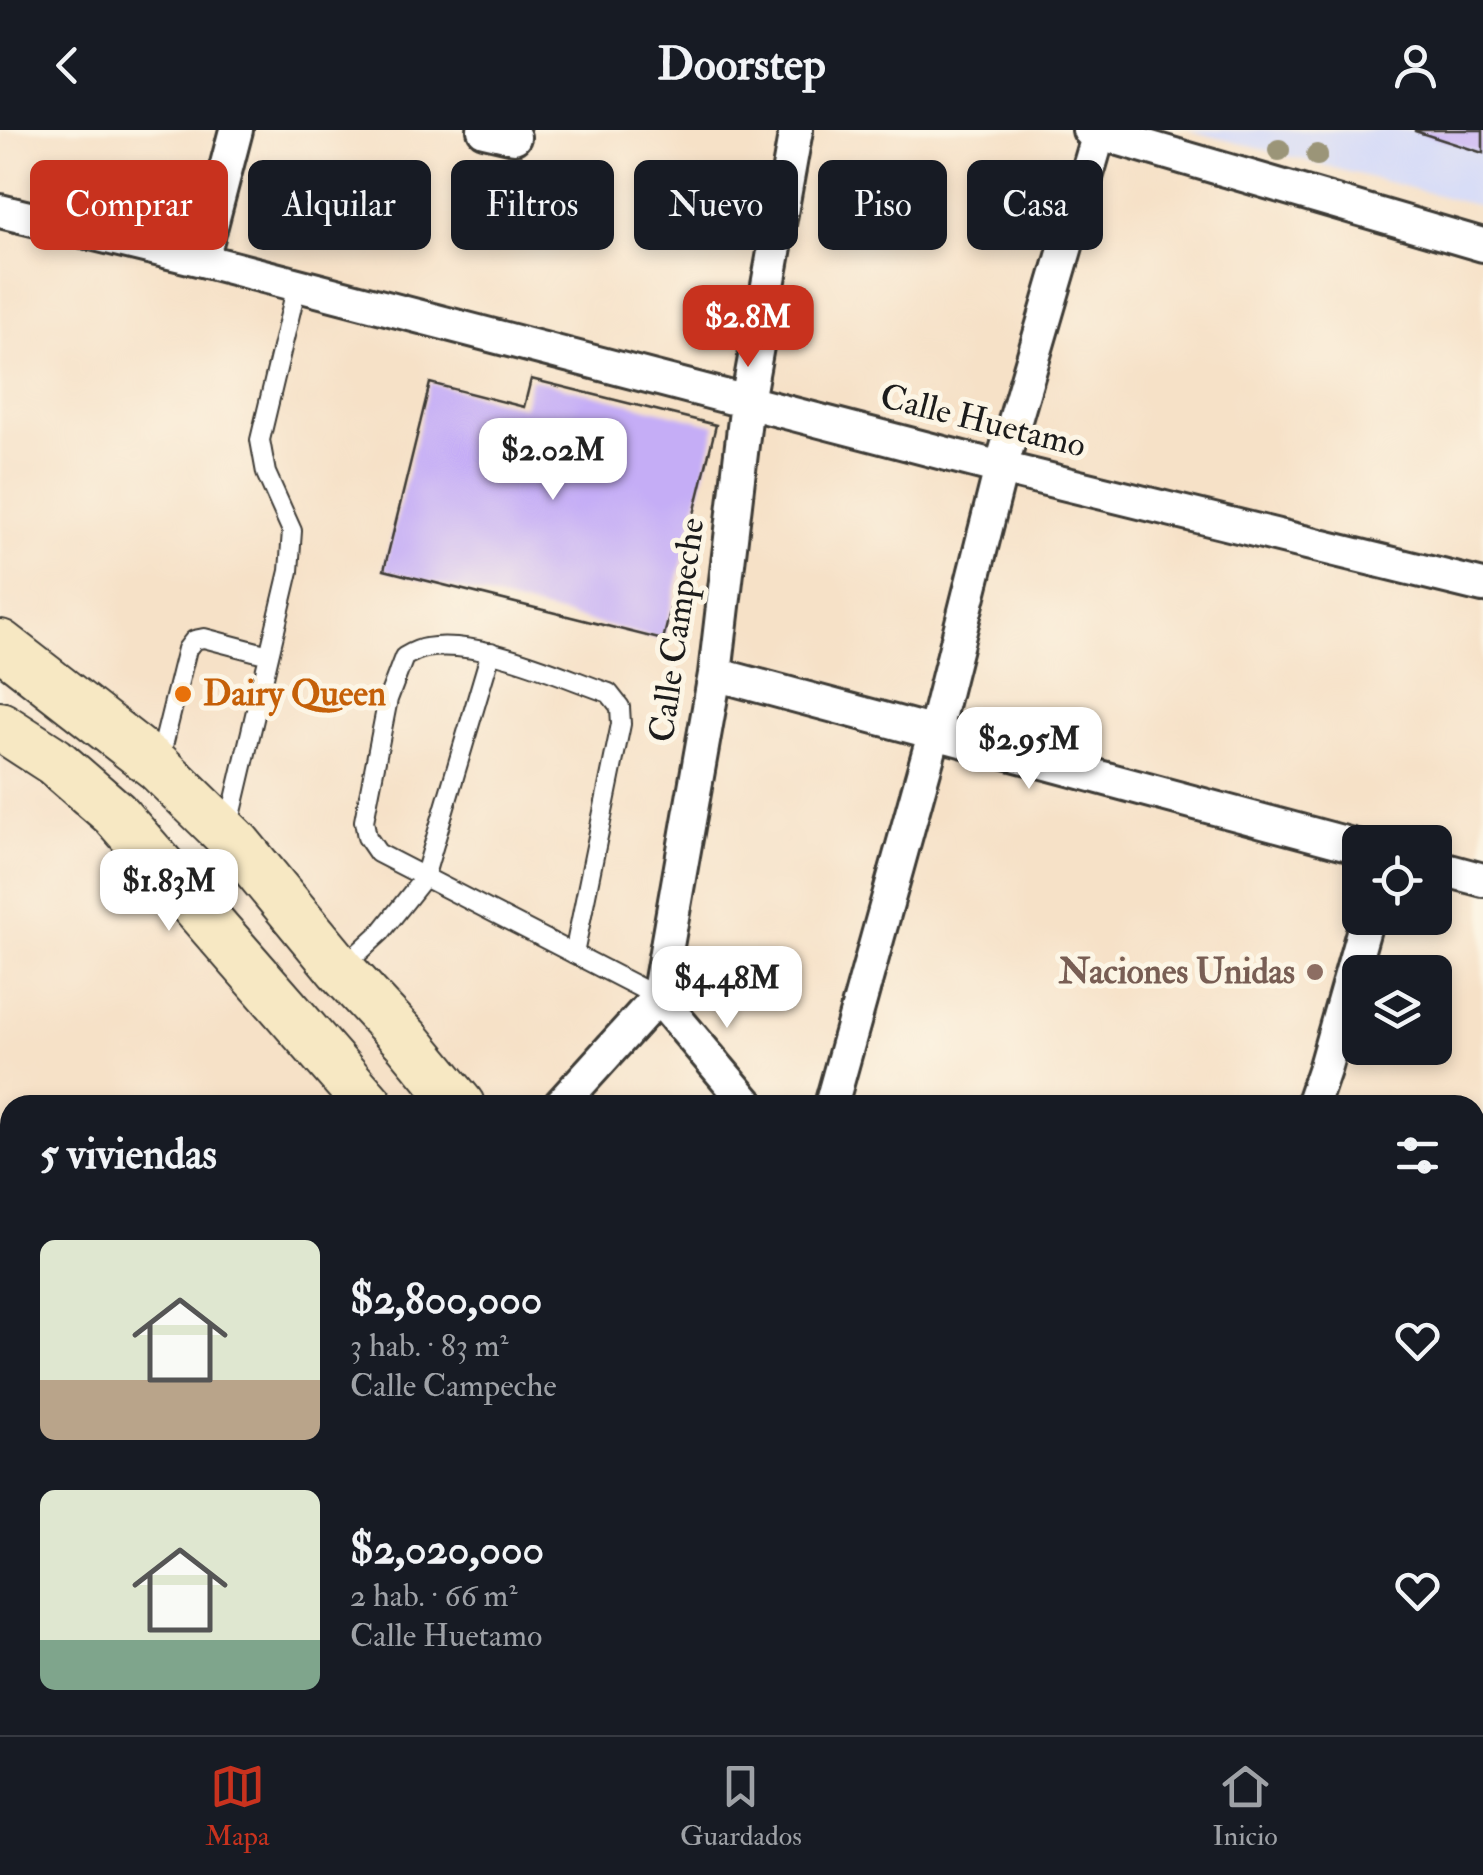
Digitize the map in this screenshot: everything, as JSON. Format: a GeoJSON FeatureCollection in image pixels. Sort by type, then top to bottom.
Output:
{"type":"FeatureCollection","features":[{"type":"Feature","properties":{"kind":"main road"},"geometry":{"type":"LineString","coordinates":[[0,644],[158,767],[227,834],[452,1095]]}},
{"type":"Feature","properties":{"kind":"main road"},"geometry":{"type":"LineString","coordinates":[[0,726],[54,761],[115,814],[361,1095]]}},
{"type":"Feature","properties":{"kind":"street"},"geometry":{"type":"LineString","coordinates":[[202,260],[236,130]]}},
{"type":"Feature","properties":{"kind":"street","name":"Calle Campeche"},"geometry":{"type":"LineString","coordinates":[[658,996],[715,674],[747,402],[796,130]]}},
{"type":"Feature","properties":{"kind":"street"},"geometry":{"type":"LineString","coordinates":[[835,1095],[934,734],[1000,468],[1096,131],[1483,245]]}},
{"type":"Feature","properties":{"kind":"street","name":"Calle Huetamo"},"geometry":{"type":"LineString","coordinates":[[0,211],[1000,468],[1483,586]]}},
{"type":"Feature","properties":{"kind":"street"},"geometry":{"type":"LineString","coordinates":[[715,674],[1342,842]]}},
{"type":"Feature","properties":{"kind":"street"},"geometry":{"type":"LineString","coordinates":[[1452,872],[1483,880]]}},
{"type":"Feature","properties":{"kind":"street"},"geometry":{"type":"LineString","coordinates":[[1315,1095],[1362,935]]}},
{"type":"Feature","properties":{"kind":"street"},"geometry":{"type":"LineString","coordinates":[[569,1095],[658,996],[742,1095]]}},
{"type":"Feature","properties":{"kind":"lane"},"geometry":{"type":"LineString","coordinates":[[227,834],[289,571],[292,532],[266,473],[260,440],[297,285]]}},
{"type":"Feature","properties":{"kind":"lane"},"geometry":{"type":"LineString","coordinates":[[158,767],[186,650],[194,640],[204,638],[269,655]]}},
{"type":"Feature","properties":{"kind":"lane"},"geometry":{"type":"LineString","coordinates":[[574,954],[622,724],[620,707],[609,694],[491,652],[447,646],[421,648],[404,657],[388,699],[364,820],[367,838],[378,853],[424,878],[574,954],[658,996]]}},
{"type":"Feature","properties":{"kind":"lane"},"geometry":{"type":"LineString","coordinates":[[340,969],[381,932],[424,878],[491,652]]}},
{"type":"Feature","properties":{"kind":"shaded area"},"geometry":{"type":"Polygon","coordinates":[[[1188,130],[1483,130],[1483,207],[1188,130]]]}},
{"type":"Feature","properties":{"kind":"building"},"geometry":{"type":"Polygon","coordinates":[[[1483,130],[1483,153],[1415,131],[1483,130]]]}},
{"type":"Feature","properties":{"kind":"building"},"geometry":{"type":"Polygon","coordinates":[[[531,379],[716,425],[663,640],[384,570],[430,383],[524,407],[531,379]]]}},
{"type":"Feature","properties":{"kind":"place","name":"Dairy Queen"},"geometry":{"type":"Point","coordinates":[183,694]}},
{"type":"Feature","properties":{"kind":"place","name":"Naciones Unidas"},"geometry":{"type":"Point","coordinates":[1315,972]}}]}
